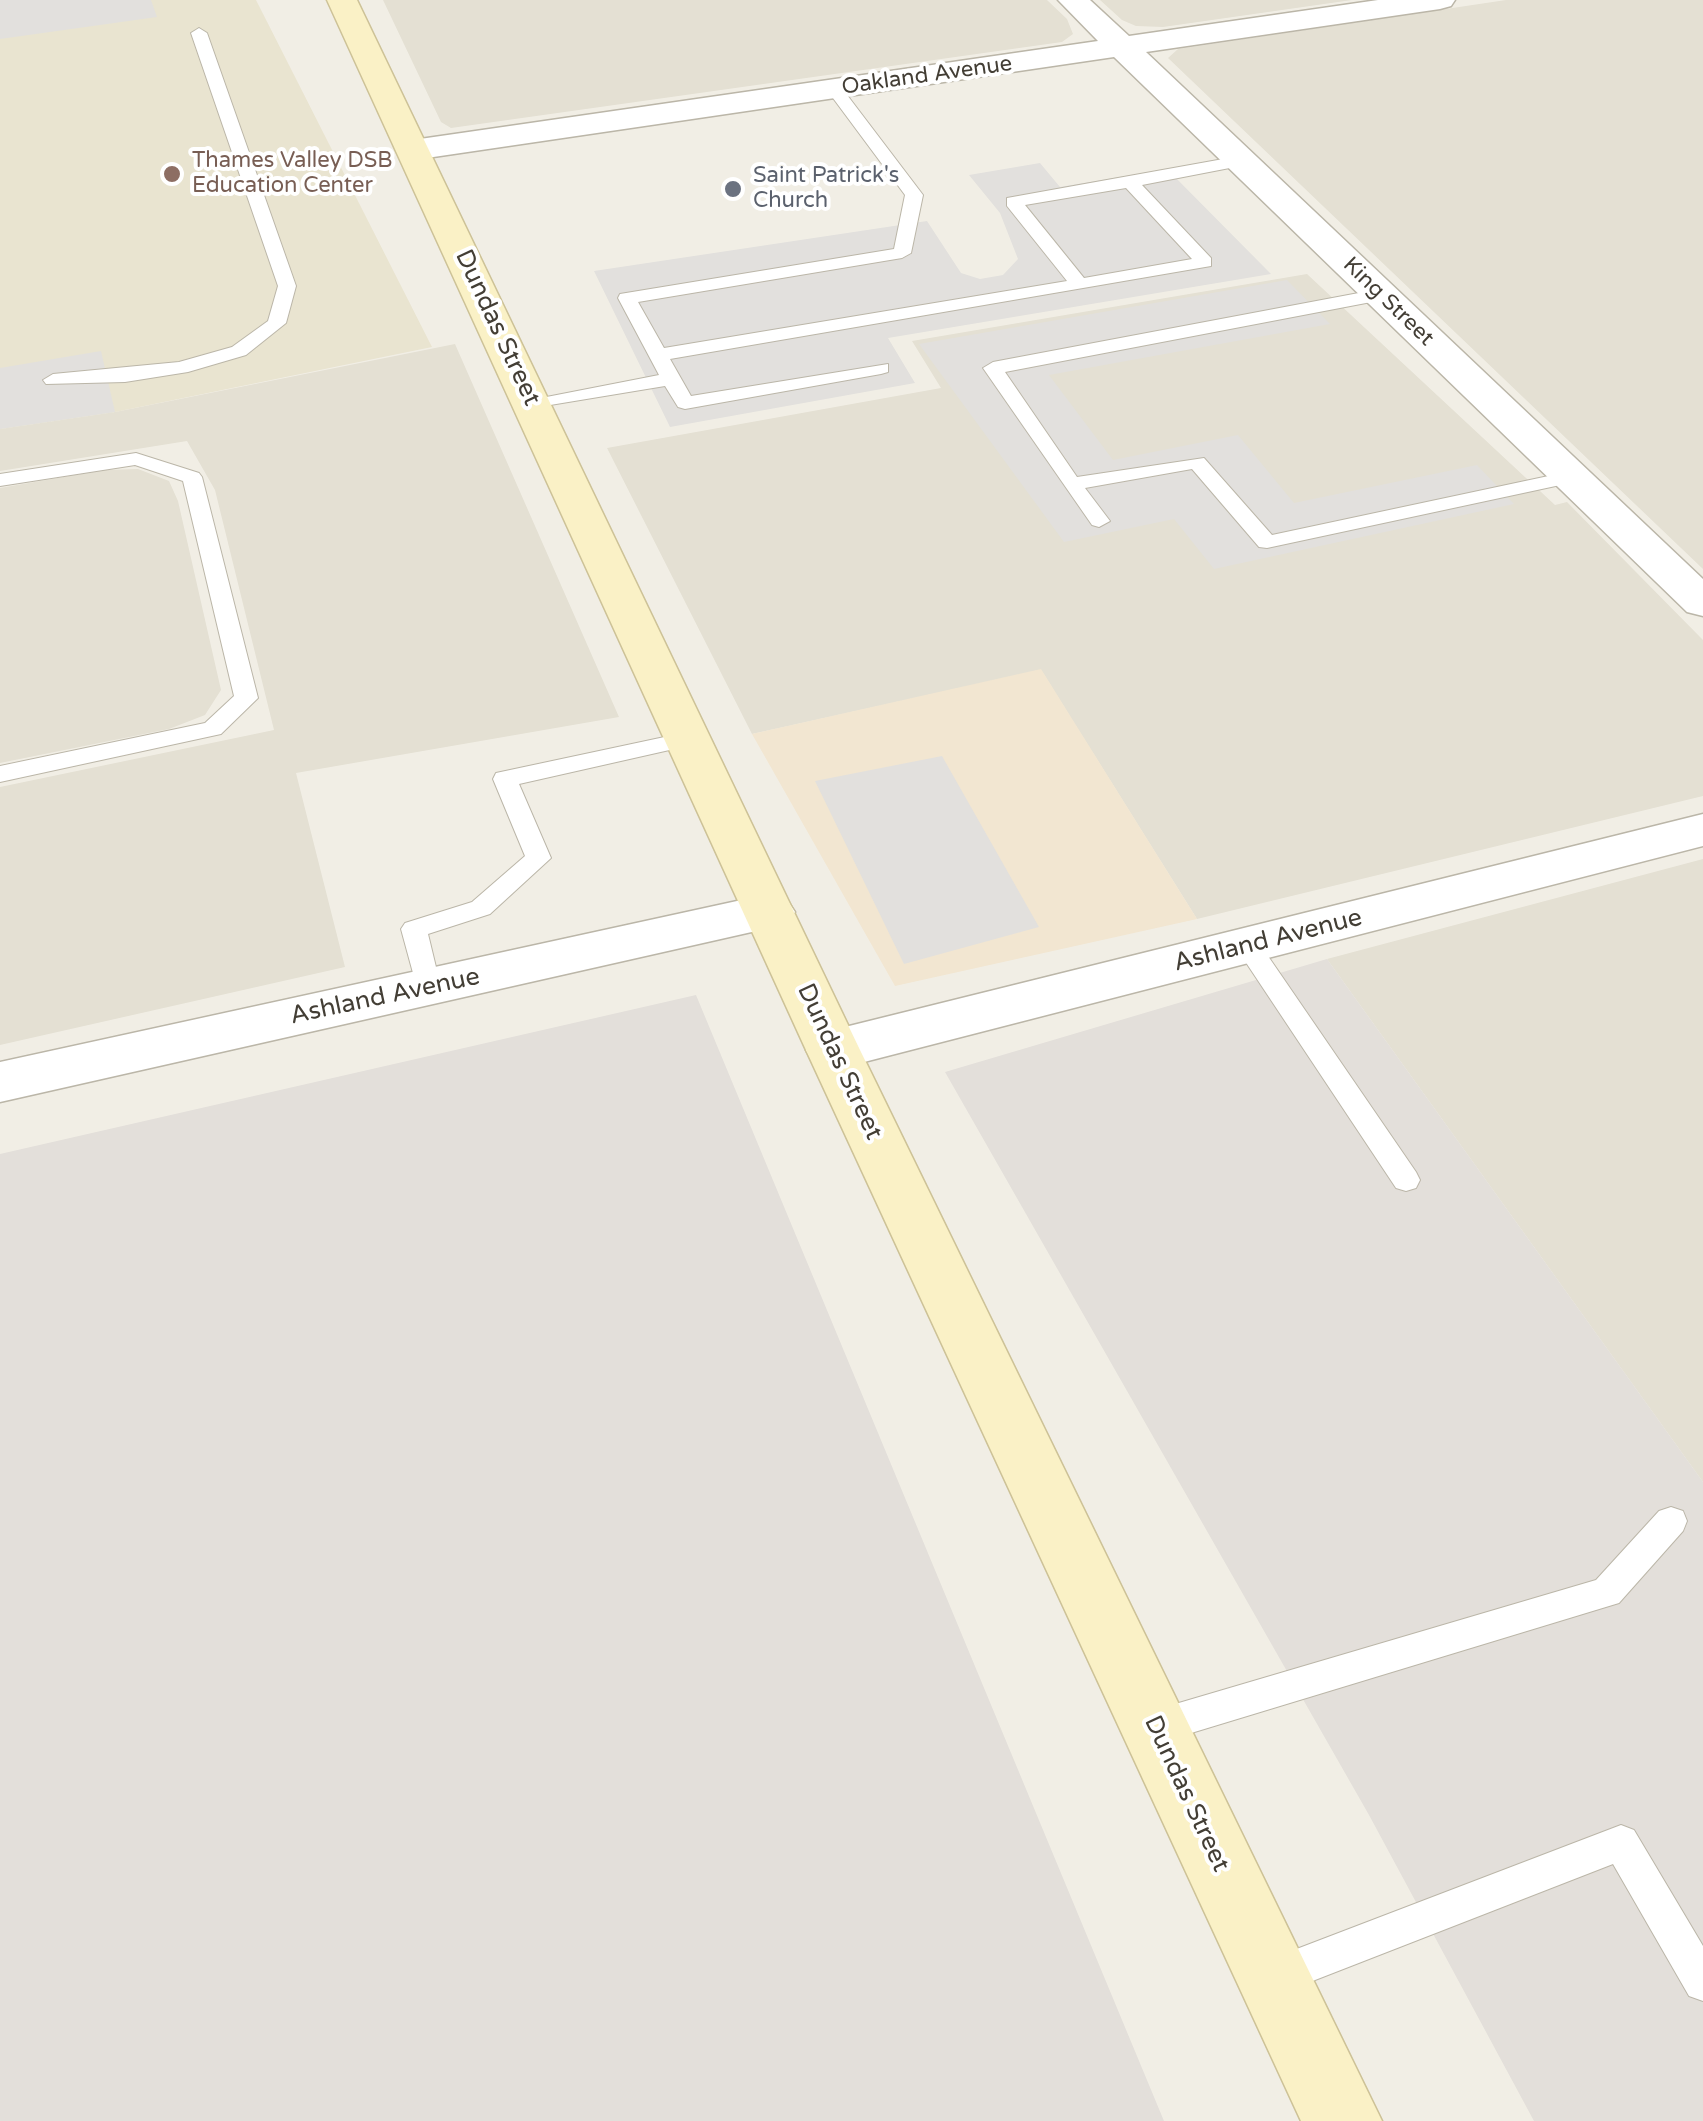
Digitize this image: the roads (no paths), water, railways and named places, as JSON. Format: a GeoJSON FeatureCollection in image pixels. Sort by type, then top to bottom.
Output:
{"type":"FeatureCollection","features":[{"type":"Feature","properties":{"kind":"main road","name":"Dundas Street"},"geometry":{"type":"LineString","coordinates":[[342,0],[833,1050],[1342,2121]]}},
{"type":"Feature","properties":{"kind":"street","name":"King Street"},"geometry":{"type":"LineString","coordinates":[[1073,0],[1703,602]]}},
{"type":"Feature","properties":{"kind":"street","name":"Oakland Avenue"},"geometry":{"type":"LineString","coordinates":[[413,150],[1440,0]]}},
{"type":"Feature","properties":{"kind":"street","name":"Ashland Avenue"},"geometry":{"type":"LineString","coordinates":[[833,1050],[1703,830]]}},
{"type":"Feature","properties":{"kind":"street","name":"Ashland Avenue"},"geometry":{"type":"LineString","coordinates":[[0,1082],[769,912]]}},
{"type":"Feature","properties":{"kind":"lane"},"geometry":{"type":"LineString","coordinates":[[54,380],[181,368],[239,351],[277,324],[286,286],[199,32]]}},
{"type":"Feature","properties":{"kind":"lane"},"geometry":{"type":"LineString","coordinates":[[835,90],[914,195],[902,253],[627,298],[685,403],[881,368]]}},
{"type":"Feature","properties":{"kind":"lane"},"geometry":{"type":"LineString","coordinates":[[1080,284],[1013,202],[1240,161]]}},
{"type":"Feature","properties":{"kind":"lane"},"geometry":{"type":"LineString","coordinates":[[657,354],[1205,262],[1130,182]]}},
{"type":"Feature","properties":{"kind":"lane"},"geometry":{"type":"LineString","coordinates":[[1100,520],[992,368],[1380,295]]}},
{"type":"Feature","properties":{"kind":"lane"},"geometry":{"type":"LineString","coordinates":[[533,405],[672,379]]}},
{"type":"Feature","properties":{"kind":"lane"},"geometry":{"type":"LineString","coordinates":[[0,480],[136,459],[192,477],[246,698],[213,729],[0,774]]}},
{"type":"Feature","properties":{"kind":"lane"},"geometry":{"type":"LineString","coordinates":[[1072,484],[1197,462],[1267,542],[1572,477]]}},
{"type":"Feature","properties":{"kind":"lane"},"geometry":{"type":"LineString","coordinates":[[428,988],[414,929],[481,908],[538,858],[505,779],[688,739]]}},
{"type":"Feature","properties":{"kind":"lane"},"geometry":{"type":"LineString","coordinates":[[1248,946],[1406,1180]]}},
{"type":"Feature","properties":{"kind":"lane"},"geometry":{"type":"LineString","coordinates":[[1155,1727],[1607,1592],[1671,1521]]}},
{"type":"Feature","properties":{"kind":"lane"},"geometry":{"type":"LineString","coordinates":[[1273,1977],[1621,1843],[1703,1982]]}},
{"type":"Feature","properties":{"kind":"place","name":"Thames Valley DSB Education Center"},"geometry":{"type":"Point","coordinates":[172,174]}},
{"type":"Feature","properties":{"kind":"place","name":"Saint Patrick's Church"},"geometry":{"type":"Point","coordinates":[733,189]}}]}
